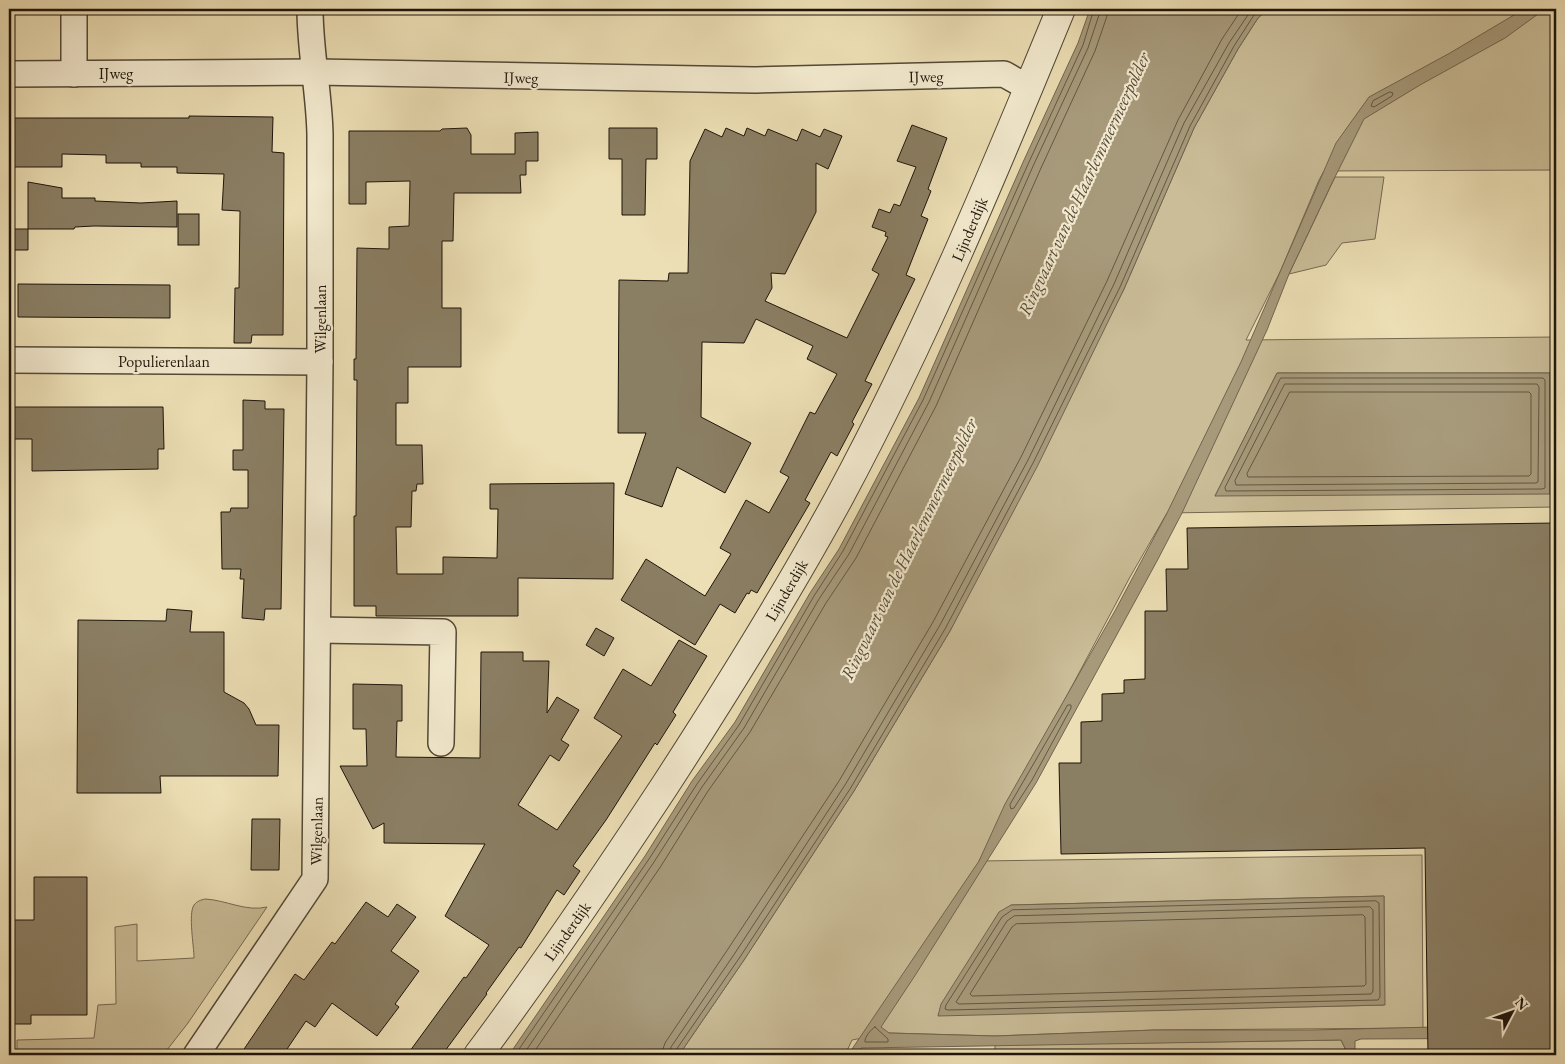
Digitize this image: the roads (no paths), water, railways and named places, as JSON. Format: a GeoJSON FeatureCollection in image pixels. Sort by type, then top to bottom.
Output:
{"type":"FeatureCollection","features":[{"type":"Feature","properties":{"kind":"street"},"geometry":{"type":"LineString","coordinates":[[74,9],[74,74]]}},
{"type":"Feature","properties":{"kind":"street","name":"Wilgenlaan"},"geometry":{"type":"LineString","coordinates":[[196,1055],[316,879],[320,119],[316,72],[310,34],[310,9]]}},
{"type":"Feature","properties":{"kind":"street","name":"Lijnderdijk"},"geometry":{"type":"LineString","coordinates":[[478,1055],[577,917],[721,700],[838,499],[892,396],[950,273],[1061,9]]}},
{"type":"Feature","properties":{"kind":"street","name":"IJweg"},"geometry":{"type":"LineString","coordinates":[[9,74],[316,72],[755,80],[1004,74],[1029,88]]}},
{"type":"Feature","properties":{"kind":"street","name":"Populierenlaan"},"geometry":{"type":"LineString","coordinates":[[9,360],[320,362]]}},
{"type":"Feature","properties":{"kind":"street"},"geometry":{"type":"LineString","coordinates":[[318,630],[443,632],[441,744]]}},
{"type":"Feature","properties":{"kind":"water","name":"Ringvaart van de Haarlemmermeerpolder"},"geometry":{"type":"Polygon","coordinates":[[[1090,9],[1268,9],[1258,18],[1238,49],[1194,128],[1124,289],[1038,465],[950,631],[854,791],[744,960],[679,1055],[509,1055],[645,856],[692,781],[735,722],[810,593],[839,549],[919,398],[1078,43],[1090,9]]]}},
{"type":"Feature","properties":{"kind":"water"},"geometry":{"type":"Polygon","coordinates":[[[1524,9],[1545,9],[1505,38],[1420,85],[1364,119],[1289,274],[1267,330],[1182,513],[1157,561],[1036,783],[881,1027],[889,1033],[995,1036],[1155,1030],[1313,1030],[1556,1024],[1556,1038],[1361,1039],[1355,1041],[1355,1055],[1345,1055],[1345,1048],[1341,1040],[861,1048],[856,1055],[848,1055],[979,861],[1005,804],[1116,609],[1167,513],[1241,362],[1336,143],[1369,97],[1450,53],[1524,9]]]}},
{"type":"Feature","properties":{"kind":"water"},"geometry":{"type":"Polygon","coordinates":[[[1277,373],[1550,373],[1550,494],[1215,496],[1277,373]]]}},
{"type":"Feature","properties":{"kind":"water"},"geometry":{"type":"Polygon","coordinates":[[[1384,896],[1385,1005],[938,1016],[941,1004],[999,912],[1011,905],[1384,896]]]}}]}
